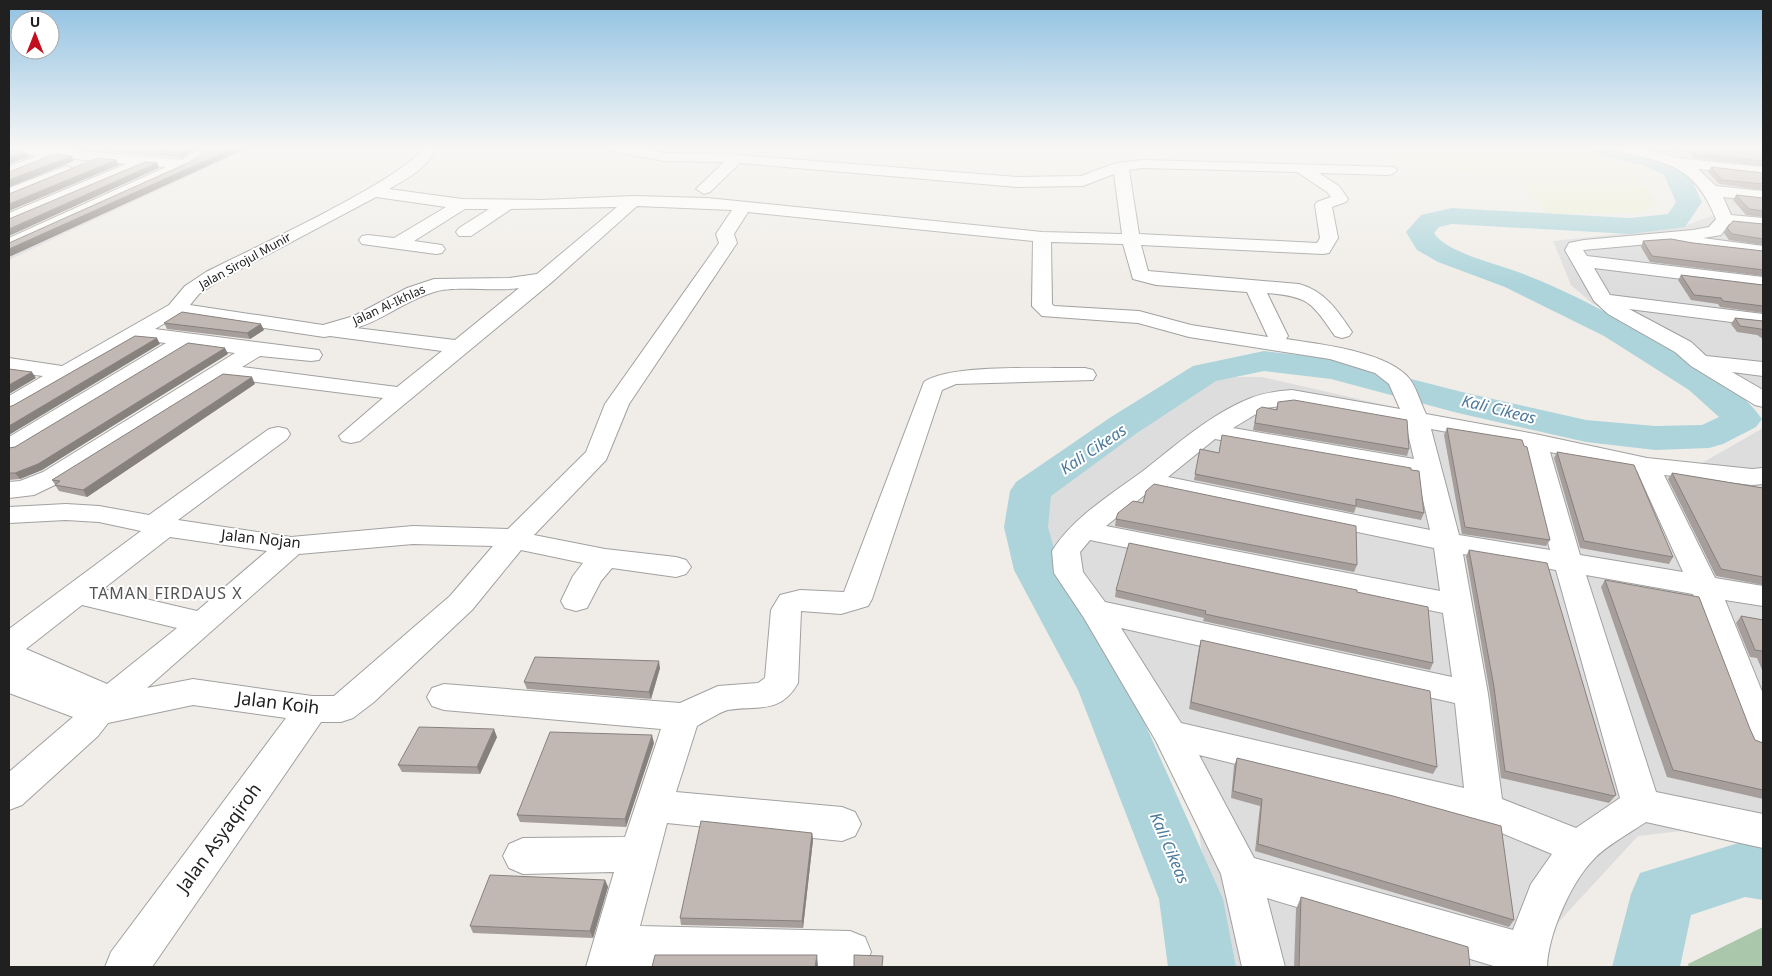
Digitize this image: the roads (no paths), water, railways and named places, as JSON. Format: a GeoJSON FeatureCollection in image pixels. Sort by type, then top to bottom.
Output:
{"type":"FeatureCollection","features":[{"type":"Feature","properties":{"kind":"street"},"geometry":{"type":"LineString","coordinates":[[9,219],[69,194]]}},
{"type":"Feature","properties":{"kind":"street"},"geometry":{"type":"LineString","coordinates":[[12,240],[118,194]]}},
{"type":"Feature","properties":{"kind":"street","name":"Jalan Sirojul Munir"},"geometry":{"type":"LineString","coordinates":[[9,404],[176,309],[192,290],[213,276],[371,194]]}},
{"type":"Feature","properties":{"kind":"street"},"geometry":{"type":"LineString","coordinates":[[385,194],[462,204],[507,205],[633,201],[743,207],[1042,237],[1131,239],[1324,249],[1329,238],[1323,205],[1340,199],[1336,194]]}},
{"type":"Feature","properties":{"kind":"street"},"geometry":{"type":"LineString","coordinates":[[1125,194],[1131,239],[1140,275],[1156,279],[1299,290],[1314,295],[1326,308],[1342,332]]}},
{"type":"Feature","properties":{"kind":"street"},"geometry":{"type":"LineString","coordinates":[[1715,194],[1725,219]]}},
{"type":"Feature","properties":{"kind":"street"},"geometry":{"type":"LineString","coordinates":[[1739,194],[1763,196]]}},
{"type":"Feature","properties":{"kind":"street"},"geometry":{"type":"LineString","coordinates":[[351,436],[426,378],[458,346],[545,278],[633,201]]}},
{"type":"Feature","properties":{"kind":"street"},"geometry":{"type":"LineString","coordinates":[[397,244],[462,204]]}},
{"type":"Feature","properties":{"kind":"street"},"geometry":{"type":"LineString","coordinates":[[466,232],[507,205]]}},
{"type":"Feature","properties":{"kind":"street","name":"Jalan Koih"},"geometry":{"type":"LineString","coordinates":[[9,655],[105,697],[110,702],[193,692],[312,709],[341,709],[362,694],[461,603],[515,539],[597,455],[617,404],[728,243],[726,234],[743,207]]}},
{"type":"Feature","properties":{"kind":"street"},"geometry":{"type":"LineString","coordinates":[[1725,219],[1763,223]]}},
{"type":"Feature","properties":{"kind":"street"},"geometry":{"type":"LineString","coordinates":[[1725,219],[1714,231],[1662,239],[1575,247],[1574,250],[1604,301],[1615,310],[1682,347],[1699,361],[1763,400]]}},
{"type":"Feature","properties":{"kind":"street"},"geometry":{"type":"LineString","coordinates":[[1042,237],[1042,306],[1049,312],[1139,316],[1189,331],[1333,353],[1383,368],[1399,381],[1414,413],[1430,468],[1447,542],[1471,694],[1485,809]]}},
{"type":"Feature","properties":{"kind":"street"},"geometry":{"type":"LineString","coordinates":[[1662,239],[1763,250]]}},
{"type":"Feature","properties":{"kind":"street"},"geometry":{"type":"LineString","coordinates":[[368,240],[436,249]]}},
{"type":"Feature","properties":{"kind":"street"},"geometry":{"type":"LineString","coordinates":[[1581,262],[1763,283]]}},
{"type":"Feature","properties":{"kind":"street","name":"Jalan Al-Ikhlas"},"geometry":{"type":"LineString","coordinates":[[176,309],[324,331],[361,320],[414,292],[434,285],[509,284],[545,278]]}},
{"type":"Feature","properties":{"kind":"street"},"geometry":{"type":"LineString","coordinates":[[1254,286],[1278,336]]}},
{"type":"Feature","properties":{"kind":"street"},"geometry":{"type":"LineString","coordinates":[[1604,301],[1763,320]]}},
{"type":"Feature","properties":{"kind":"street"},"geometry":{"type":"LineString","coordinates":[[324,331],[458,346]]}},
{"type":"Feature","properties":{"kind":"street"},"geometry":{"type":"LineString","coordinates":[[136,333],[311,355]]}},
{"type":"Feature","properties":{"kind":"street"},"geometry":{"type":"LineString","coordinates":[[9,447],[186,340]]}},
{"type":"Feature","properties":{"kind":"street"},"geometry":{"type":"LineString","coordinates":[[9,490],[25,489],[52,478],[218,371],[256,349]]}},
{"type":"Feature","properties":{"kind":"street"},"geometry":{"type":"LineString","coordinates":[[1699,361],[1763,368]]}},
{"type":"Feature","properties":{"kind":"street"},"geometry":{"type":"LineString","coordinates":[[9,365],[66,373]]}},
{"type":"Feature","properties":{"kind":"street"},"geometry":{"type":"LineString","coordinates":[[218,371],[390,392]]}},
{"type":"Feature","properties":{"kind":"street"},"geometry":{"type":"LineString","coordinates":[[444,697],[682,717],[706,707],[715,700],[727,697],[765,697],[775,691],[781,683],[786,610],[791,602],[804,598],[840,604],[857,599],[932,387],[940,381],[956,377],[1085,375]]}},
{"type":"Feature","properties":{"kind":"street"},"geometry":{"type":"LineString","coordinates":[[1262,967],[1241,872],[1170,734],[1069,573],[1066,552],[1083,530],[1210,431],[1258,403],[1275,398],[1292,397],[1414,413],[1647,466],[1760,482]]}},
{"type":"Feature","properties":{"kind":"street"},"geometry":{"type":"LineString","coordinates":[[1210,431],[1430,468]]}},
{"type":"Feature","properties":{"kind":"street"},"geometry":{"type":"LineString","coordinates":[[9,648],[278,434]]}},
{"type":"Feature","properties":{"kind":"street"},"geometry":{"type":"LineString","coordinates":[[1535,441],[1568,563],[1641,805]]}},
{"type":"Feature","properties":{"kind":"street"},"geometry":{"type":"LineString","coordinates":[[1647,466],[1704,585],[1763,736]]}},
{"type":"Feature","properties":{"kind":"street"},"geometry":{"type":"LineString","coordinates":[[1145,480],[1447,542],[1763,596]]}},
{"type":"Feature","properties":{"kind":"street","name":"Jalan Nojan"},"geometry":{"type":"LineString","coordinates":[[9,515],[66,512],[99,514],[160,526],[291,546],[413,535],[478,536],[515,539],[543,547],[605,558],[676,567]]}},
{"type":"Feature","properties":{"kind":"street"},"geometry":{"type":"LineString","coordinates":[[1083,530],[1456,605]]}},
{"type":"Feature","properties":{"kind":"street"},"geometry":{"type":"LineString","coordinates":[[9,794],[86,726],[110,702],[204,623],[291,546]]}},
{"type":"Feature","properties":{"kind":"street"},"geometry":{"type":"LineString","coordinates":[[576,601],[588,576],[605,558]]}},
{"type":"Feature","properties":{"kind":"street"},"geometry":{"type":"LineString","coordinates":[[78,594],[204,623]]}},
{"type":"Feature","properties":{"kind":"street"},"geometry":{"type":"LineString","coordinates":[[1095,612],[1471,694]]}},
{"type":"Feature","properties":{"kind":"street"},"geometry":{"type":"LineString","coordinates":[[9,680],[110,702]]}},
{"type":"Feature","properties":{"kind":"street","name":"Jalan Asyaqiroh"},"geometry":{"type":"LineString","coordinates":[[126,967],[312,709]]}},
{"type":"Feature","properties":{"kind":"street"},"geometry":{"type":"LineString","coordinates":[[682,717],[653,806],[610,957],[850,952]]}},
{"type":"Feature","properties":{"kind":"street"},"geometry":{"type":"LineString","coordinates":[[1170,734],[1485,809],[1579,847]]}},
{"type":"Feature","properties":{"kind":"street"},"geometry":{"type":"LineString","coordinates":[[1241,872],[1526,961],[1545,897],[1579,847],[1641,805],[1763,831]]}},
{"type":"Feature","properties":{"kind":"street"},"geometry":{"type":"LineString","coordinates":[[653,806],[842,824]]}},
{"type":"Feature","properties":{"kind":"street"},"geometry":{"type":"LineString","coordinates":[[523,856],[639,854]]}},
{"type":"Feature","properties":{"kind":"waterway","name":"Kali Cikeas"},"geometry":{"type":"LineString","coordinates":[[1202,967],[1191,899],[1104,690],[1037,570],[1026,527],[1031,491],[1124,425],[1205,373],[1264,361],[1333,369],[1458,402],[1586,431],[1655,438],[1709,436],[1743,419],[1702,382],[1615,329],[1516,281],[1448,256],[1427,244],[1420,232],[1430,221],[1452,216],[1630,226],[1676,221],[1689,202],[1685,194]]}},
{"type":"Feature","properties":{"kind":"waterway","name":"Kali Cikeas"},"geometry":{"type":"LineString","coordinates":[[1646,967],[1663,894],[1745,869],[1763,872]]}},
{"type":"Feature","properties":{"kind":"district","name":"TAMAN FIRDAUS X"},"geometry":{"type":"Point","coordinates":[166,593]}}]}
